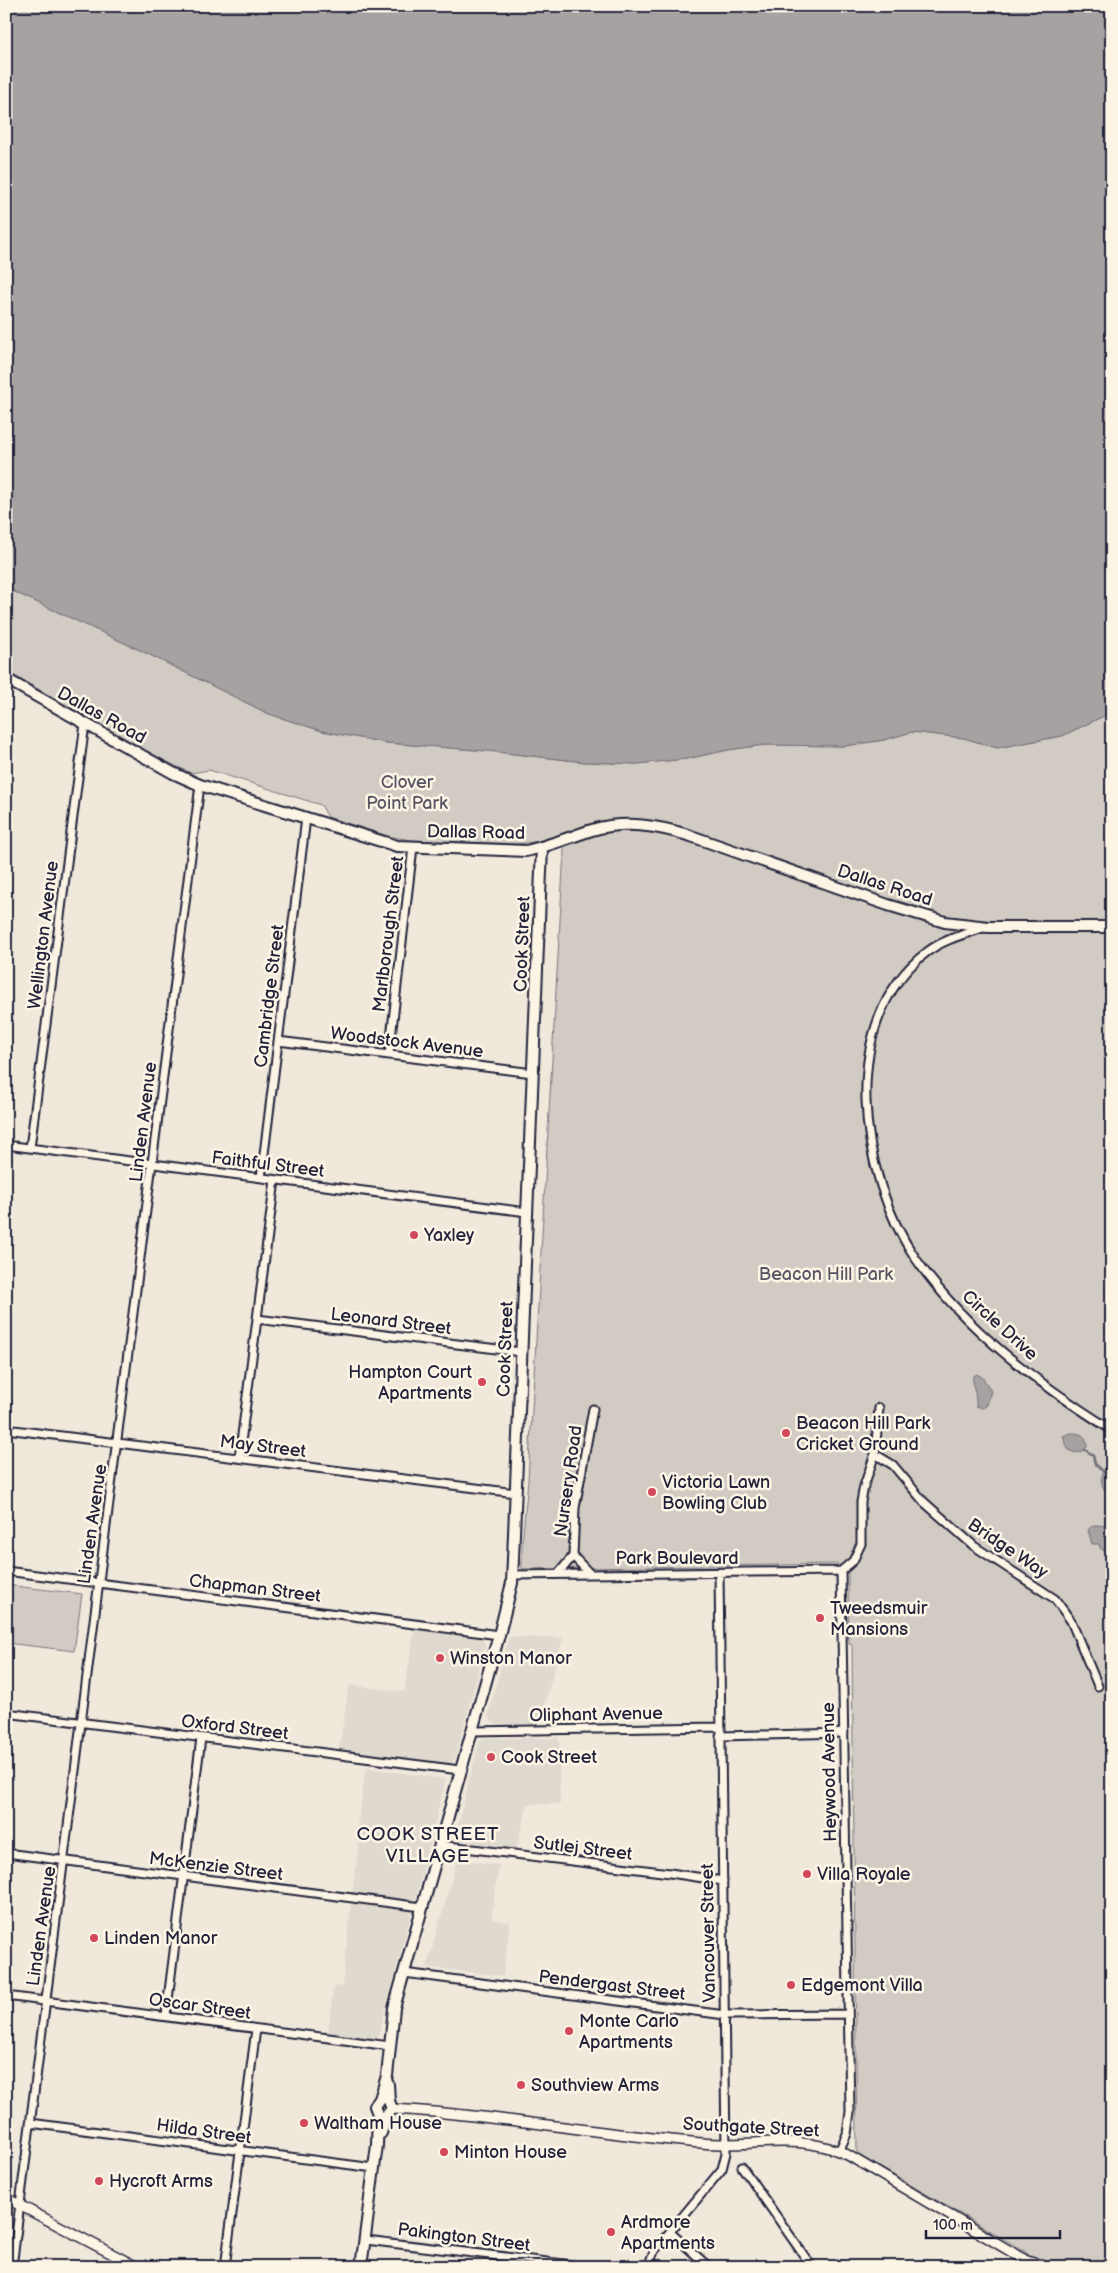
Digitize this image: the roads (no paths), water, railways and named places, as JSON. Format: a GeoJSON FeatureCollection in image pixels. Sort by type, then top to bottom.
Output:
{"type":"FeatureCollection","features":[{"type":"Feature","properties":{"kind":"main road","name":"Dallas Road"},"geometry":{"type":"LineString","coordinates":[[6,679],[173,773],[200,785],[382,842],[413,847],[526,850],[542,848],[594,830],[616,826],[638,825],[666,828],[920,916],[955,924],[988,927],[1112,927]]}},
{"type":"Feature","properties":{"kind":"main road","name":"Cook Street"},"geometry":{"type":"LineString","coordinates":[[361,2267],[377,2145],[385,2108],[394,2008],[460,1770],[500,1635],[513,1575],[542,848]]}},
{"type":"Feature","properties":{"kind":"street","name":"Wellington Avenue"},"geometry":{"type":"LineString","coordinates":[[30,1148],[85,724]]}},
{"type":"Feature","properties":{"kind":"street","name":"Linden Avenue"},"geometry":{"type":"LineString","coordinates":[[12,2267],[200,785]]}},
{"type":"Feature","properties":{"kind":"street","name":"Cambridge Street"},"geometry":{"type":"LineString","coordinates":[[261,1178],[306,818]]}},
{"type":"Feature","properties":{"kind":"street","name":"Marlborough Street"},"geometry":{"type":"LineString","coordinates":[[389,1055],[413,847]]}},
{"type":"Feature","properties":{"kind":"street","name":"Circle Drive"},"geometry":{"type":"LineString","coordinates":[[988,927],[946,940],[921,957],[892,991],[874,1028],[866,1072],[869,1121],[877,1173],[892,1218],[924,1270],[973,1324],[1011,1358],[1053,1390],[1112,1430]]}},
{"type":"Feature","properties":{"kind":"street","name":"Woodstock Avenue"},"geometry":{"type":"LineString","coordinates":[[278,1041],[533,1073]]}},
{"type":"Feature","properties":{"kind":"street","name":"Faithful Street"},"geometry":{"type":"LineString","coordinates":[[7,1148],[30,1148],[527,1212]]}},
{"type":"Feature","properties":{"kind":"street"},"geometry":{"type":"LineString","coordinates":[[239,1458],[275,1180]]}},
{"type":"Feature","properties":{"kind":"street","name":"Leonard Street"},"geometry":{"type":"LineString","coordinates":[[257,1319],[521,1352]]}},
{"type":"Feature","properties":{"kind":"street"},"geometry":{"type":"LineString","coordinates":[[841,1571],[853,1561],[860,1544],[861,1502],[864,1486],[875,1454],[879,1408]]}},
{"type":"Feature","properties":{"kind":"street","name":"Nursery Road"},"geometry":{"type":"LineString","coordinates":[[558,1574],[573,1556],[575,1508],[593,1409]]}},
{"type":"Feature","properties":{"kind":"street","name":"May Street"},"geometry":{"type":"LineString","coordinates":[[6,1429],[516,1493]]}},
{"type":"Feature","properties":{"kind":"street","name":"Bridge Way"},"geometry":{"type":"LineString","coordinates":[[875,1454],[893,1465],[924,1502],[974,1546],[1055,1599],[1071,1621],[1098,1686]]}},
{"type":"Feature","properties":{"kind":"street","name":"Nursery Road"},"geometry":{"type":"LineString","coordinates":[[573,1556],[590,1574]]}},
{"type":"Feature","properties":{"kind":"street","name":"Park Boulevard"},"geometry":{"type":"LineString","coordinates":[[513,1575],[841,1571]]}},
{"type":"Feature","properties":{"kind":"street","name":"Heywood Avenue"},"geometry":{"type":"LineString","coordinates":[[839,2151],[847,2134],[850,2119],[841,1571]]}},
{"type":"Feature","properties":{"kind":"street","name":"Chapman Street"},"geometry":{"type":"LineString","coordinates":[[6,1572],[500,1635]]}},
{"type":"Feature","properties":{"kind":"street","name":"Vancouver Street"},"geometry":{"type":"LineString","coordinates":[[648,2267],[650,2257],[722,2168],[727,2143],[719,1573]]}},
{"type":"Feature","properties":{"kind":"street","name":"Oxford Street"},"geometry":{"type":"LineString","coordinates":[[6,1713],[460,1770]]}},
{"type":"Feature","properties":{"kind":"street","name":"Oliphant Avenue"},"geometry":{"type":"LineString","coordinates":[[473,1731],[720,1727]]}},
{"type":"Feature","properties":{"kind":"street"},"geometry":{"type":"LineString","coordinates":[[720,1736],[844,1733]]}},
{"type":"Feature","properties":{"kind":"street"},"geometry":{"type":"LineString","coordinates":[[166,2016],[201,1738]]}},
{"type":"Feature","properties":{"kind":"street","name":"Sutlej Street"},"geometry":{"type":"LineString","coordinates":[[440,1846],[723,1881]]}},
{"type":"Feature","properties":{"kind":"street","name":"McKenzie Street"},"geometry":{"type":"LineString","coordinates":[[6,1854],[422,1907]]}},
{"type":"Feature","properties":{"kind":"street","name":"Pendergast Street"},"geometry":{"type":"LineString","coordinates":[[404,1973],[725,2015],[848,2014]]}},
{"type":"Feature","properties":{"kind":"street","name":"Oscar Street"},"geometry":{"type":"LineString","coordinates":[[6,1996],[390,2046]]}},
{"type":"Feature","properties":{"kind":"street"},"geometry":{"type":"LineString","coordinates":[[225,2267],[256,2028]]}},
{"type":"Feature","properties":{"kind":"street","name":"Southgate Street"},"geometry":{"type":"LineString","coordinates":[[385,2108],[475,2115],[702,2143],[794,2141],[811,2143],[839,2151],[1027,2261],[1042,2266]]}},
{"type":"Feature","properties":{"kind":"street","name":"Hilda Street"},"geometry":{"type":"LineString","coordinates":[[30,2123],[374,2168]]}},
{"type":"Feature","properties":{"kind":"street"},"geometry":{"type":"LineString","coordinates":[[742,2167],[812,2267]]}},
{"type":"Feature","properties":{"kind":"street"},"geometry":{"type":"LineString","coordinates":[[6,2198],[137,2267]]}},
{"type":"Feature","properties":{"kind":"street"},"geometry":{"type":"LineString","coordinates":[[670,2232],[709,2267]]}},
{"type":"Feature","properties":{"kind":"street","name":"Pakington Street"},"geometry":{"type":"LineString","coordinates":[[366,2240],[588,2267]]}},
{"type":"Feature","properties":{"kind":"waterway"},"geometry":{"type":"LineString","coordinates":[[1085,1450],[1093,1455],[1095,1464],[1104,1472]]}},
{"type":"Feature","properties":{"kind":"place","name":"Yaxley"},"geometry":{"type":"Point","coordinates":[414,1235]}},
{"type":"Feature","properties":{"kind":"place","name":"Hampton Court Apartments"},"geometry":{"type":"Point","coordinates":[482,1382]}},
{"type":"Feature","properties":{"kind":"place","name":"Beacon Hill Park Cricket Ground"},"geometry":{"type":"Point","coordinates":[786,1433]}},
{"type":"Feature","properties":{"kind":"place","name":"Victoria Lawn Bowling Club"},"geometry":{"type":"Point","coordinates":[652,1492]}},
{"type":"Feature","properties":{"kind":"place","name":"Tweedsmuir Mansions"},"geometry":{"type":"Point","coordinates":[820,1618]}},
{"type":"Feature","properties":{"kind":"place","name":"Winston Manor"},"geometry":{"type":"Point","coordinates":[440,1658]}},
{"type":"Feature","properties":{"kind":"place","name":"Cook Street"},"geometry":{"type":"Point","coordinates":[491,1757]}},
{"type":"Feature","properties":{"kind":"place","name":"Villa Royale"},"geometry":{"type":"Point","coordinates":[807,1874]}},
{"type":"Feature","properties":{"kind":"place","name":"Linden Manor"},"geometry":{"type":"Point","coordinates":[94,1938]}},
{"type":"Feature","properties":{"kind":"place","name":"Edgemont Villa"},"geometry":{"type":"Point","coordinates":[791,1985]}},
{"type":"Feature","properties":{"kind":"place","name":"Monte Carlo Apartments"},"geometry":{"type":"Point","coordinates":[569,2031]}},
{"type":"Feature","properties":{"kind":"place","name":"Southview Arms"},"geometry":{"type":"Point","coordinates":[521,2085]}},
{"type":"Feature","properties":{"kind":"place","name":"Waltham House"},"geometry":{"type":"Point","coordinates":[304,2123]}},
{"type":"Feature","properties":{"kind":"place","name":"Minton House"},"geometry":{"type":"Point","coordinates":[444,2152]}},
{"type":"Feature","properties":{"kind":"place","name":"Hycroft Arms"},"geometry":{"type":"Point","coordinates":[99,2181]}},
{"type":"Feature","properties":{"kind":"place","name":"Ardmore Apartments"},"geometry":{"type":"Point","coordinates":[611,2232]}},
{"type":"Feature","properties":{"kind":"district","name":"COOK STREET VILLAGE"},"geometry":{"type":"Point","coordinates":[428,1844]}},
{"type":"Feature","properties":{"kind":"park label","name":"Clover Point Park"},"geometry":{"type":"Point","coordinates":[407,792]}},
{"type":"Feature","properties":{"kind":"park label","name":"Beacon Hill Park"},"geometry":{"type":"Point","coordinates":[826,1274]}}]}
